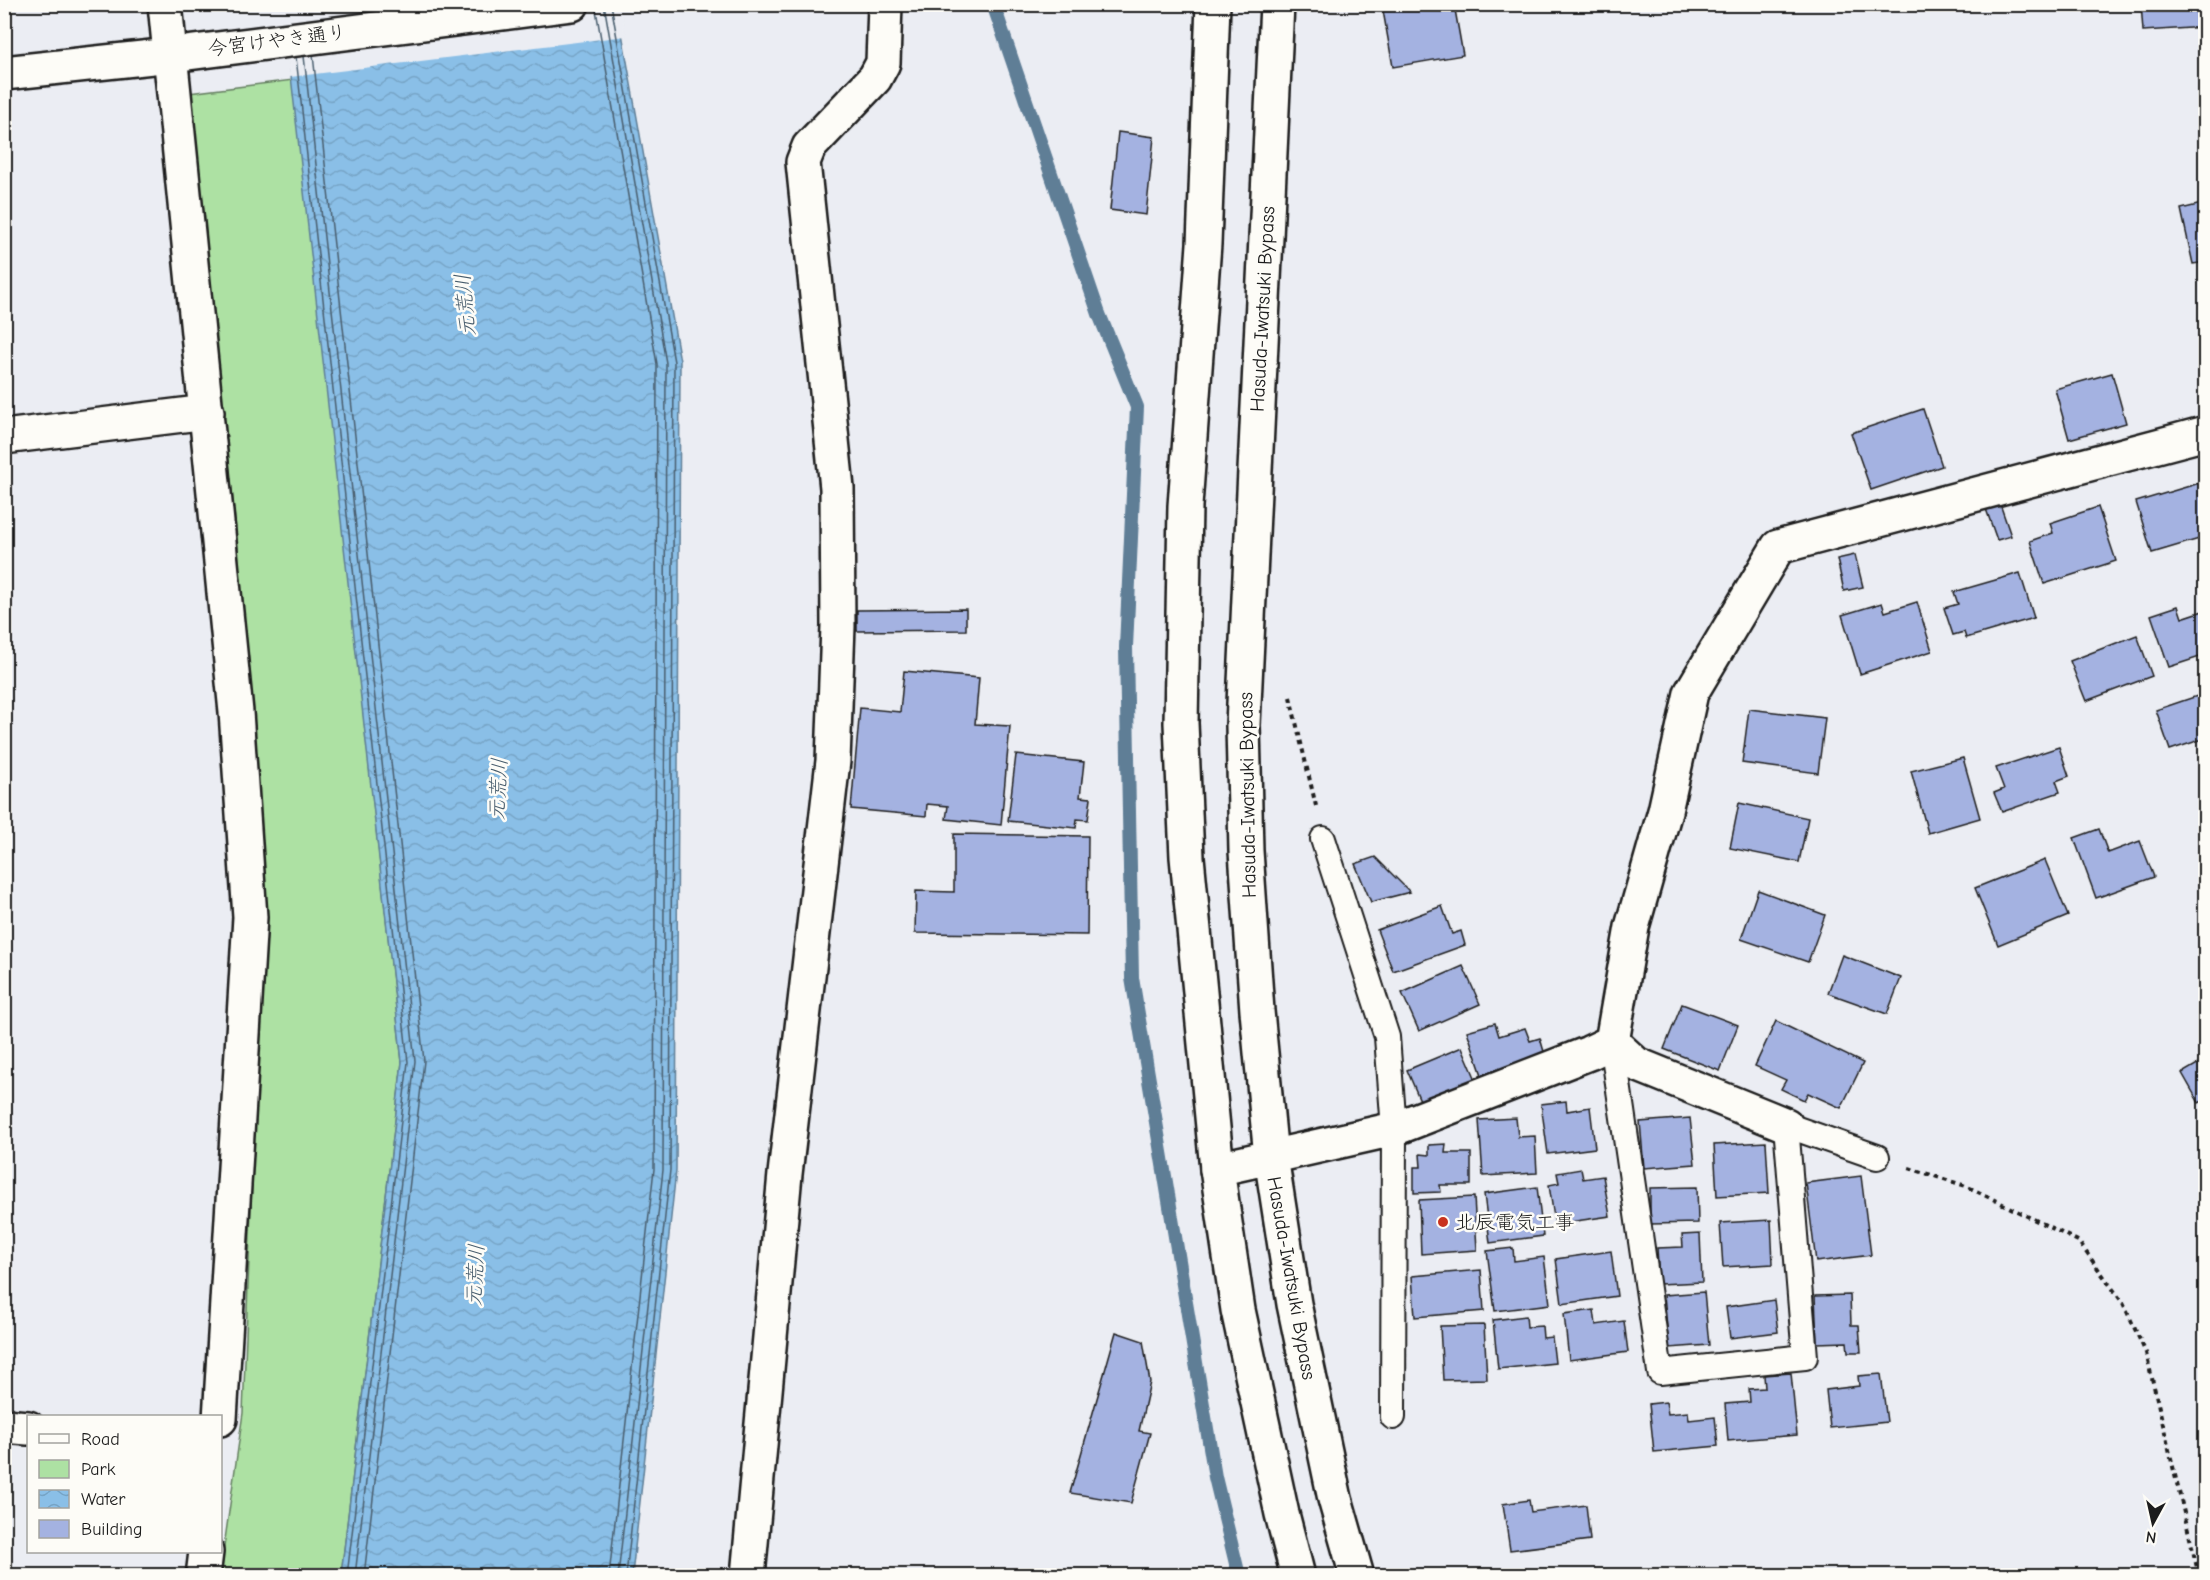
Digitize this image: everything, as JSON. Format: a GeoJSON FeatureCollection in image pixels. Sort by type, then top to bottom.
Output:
{"type":"FeatureCollection","features":[{"type":"Feature","properties":{"kind":"main road"},"geometry":{"type":"LineString","coordinates":[[165,4],[184,52],[207,412],[236,712],[250,917],[220,1415]]}},
{"type":"Feature","properties":{"kind":"main road","name":"今宮けやき通り"},"geometry":{"type":"LineString","coordinates":[[4,73],[572,4]]}},
{"type":"Feature","properties":{"kind":"main road"},"geometry":{"type":"LineString","coordinates":[[747,1575],[785,1174],[833,761],[838,626],[837,488],[803,162],[809,147],[875,78],[883,63],[885,4]]}},
{"type":"Feature","properties":{"kind":"main road"},"geometry":{"type":"LineString","coordinates":[[1213,4],[1204,244],[1185,506],[1181,723],[1187,857],[1216,1169],[1238,1310],[1282,1515],[1298,1575]]}},
{"type":"Feature","properties":{"kind":"main road","name":"Hasuda-Iwatsuki Bypass"},"geometry":{"type":"LineString","coordinates":[[1277,4],[1243,725],[1246,851],[1257,1011],[1271,1157],[1294,1304],[1335,1499],[1357,1575]]}},
{"type":"Feature","properties":{"kind":"main road"},"geometry":{"type":"LineString","coordinates":[[4,437],[207,412]]}},
{"type":"Feature","properties":{"kind":"main road"},"geometry":{"type":"LineString","coordinates":[[1612,1042],[1632,927],[1665,811],[1691,693],[1778,547],[2205,433]]}},
{"type":"Feature","properties":{"kind":"main road"},"geometry":{"type":"LineString","coordinates":[[1216,1169],[1394,1129],[1612,1042]]}},
{"type":"Feature","properties":{"kind":"main road"},"geometry":{"type":"LineString","coordinates":[[1612,1042],[1636,1064],[1786,1125]]}},
{"type":"Feature","properties":{"kind":"main road"},"geometry":{"type":"LineString","coordinates":[[4,1426],[27,1428]]}},
{"type":"Feature","properties":{"kind":"main road"},"geometry":{"type":"LineString","coordinates":[[203,1575],[206,1553]]}},
{"type":"Feature","properties":{"kind":"lane"},"geometry":{"type":"LineString","coordinates":[[1323,839],[1387,1037],[1394,1129],[1393,1417]]}},
{"type":"Feature","properties":{"kind":"lane"},"geometry":{"type":"LineString","coordinates":[[1612,1042],[1660,1372],[1805,1357],[1786,1125],[1877,1157]]}},
{"type":"Feature","properties":{"kind":"path"},"geometry":{"type":"LineString","coordinates":[[1290,697],[1323,839]]}},
{"type":"Feature","properties":{"kind":"path"},"geometry":{"type":"LineString","coordinates":[[1877,1157],[1966,1186],[2078,1241],[2123,1303],[2146,1353],[2199,1575]]}},
{"type":"Feature","properties":{"kind":"green space"},"geometry":{"type":"Polygon","coordinates":[[[293,80],[402,1062],[341,1575],[220,1575],[243,1413],[262,927],[238,548],[189,93],[293,80]]]}},
{"type":"Feature","properties":{"kind":"water","name":"元荒川"},"geometry":{"type":"Polygon","coordinates":[[[283,5],[617,5],[680,361],[676,1171],[632,1575],[341,1575],[402,1062],[283,5]]]}},
{"type":"Feature","properties":{"kind":"pier"},"geometry":{"type":"Polygon","coordinates":[[[280,4],[620,4],[626,36],[290,77],[280,4]]]}},
{"type":"Feature","properties":{"kind":"building"},"geometry":{"type":"Polygon","coordinates":[[[1454,4],[1463,55],[1393,67],[1382,5],[1454,4]]]}},
{"type":"Feature","properties":{"kind":"building"},"geometry":{"type":"Polygon","coordinates":[[[2141,4],[2206,4],[2206,27],[2143,31],[2141,4]]]}},
{"type":"Feature","properties":{"kind":"building"},"geometry":{"type":"Polygon","coordinates":[[[1118,132],[1154,137],[1146,215],[1110,210],[1118,132]]]}},
{"type":"Feature","properties":{"kind":"building"},"geometry":{"type":"Polygon","coordinates":[[[2206,203],[2206,262],[2193,264],[2181,209],[2206,203]]]}},
{"type":"Feature","properties":{"kind":"building"},"geometry":{"type":"Polygon","coordinates":[[[2112,373],[2126,423],[2069,439],[2055,389],[2112,373]]]}},
{"type":"Feature","properties":{"kind":"building"},"geometry":{"type":"Polygon","coordinates":[[[1923,409],[1942,466],[1871,490],[1851,433],[1923,409]]]}},
{"type":"Feature","properties":{"kind":"building"},"geometry":{"type":"Polygon","coordinates":[[[2203,482],[2206,492],[2206,537],[2152,553],[2136,502],[2203,482]]]}},
{"type":"Feature","properties":{"kind":"building"},"geometry":{"type":"Polygon","coordinates":[[[2000,504],[2011,536],[1997,540],[1986,509],[2000,504]]]}},
{"type":"Feature","properties":{"kind":"building"},"geometry":{"type":"Polygon","coordinates":[[[2098,507],[2116,561],[2044,584],[2030,541],[2053,533],[2050,523],[2098,507]]]}},
{"type":"Feature","properties":{"kind":"building"},"geometry":{"type":"Polygon","coordinates":[[[1855,555],[1863,587],[1844,591],[1837,559],[1855,555]]]}},
{"type":"Feature","properties":{"kind":"building"},"geometry":{"type":"Polygon","coordinates":[[[2020,573],[2034,618],[1966,638],[1964,632],[1953,635],[1944,608],[1958,604],[1954,592],[2020,573]]]}},
{"type":"Feature","properties":{"kind":"building"},"geometry":{"type":"Polygon","coordinates":[[[1917,602],[1932,651],[1860,674],[1842,615],[1882,603],[1885,612],[1917,602]]]}},
{"type":"Feature","properties":{"kind":"building"},"geometry":{"type":"Polygon","coordinates":[[[2178,606],[2182,618],[2203,611],[2206,616],[2206,655],[2169,667],[2151,615],[2178,606]]]}},
{"type":"Feature","properties":{"kind":"building"},"geometry":{"type":"Polygon","coordinates":[[[966,609],[966,630],[857,631],[857,610],[966,609]]]}},
{"type":"Feature","properties":{"kind":"building"},"geometry":{"type":"Polygon","coordinates":[[[2137,635],[2152,676],[2086,701],[2070,661],[2137,635]]]}},
{"type":"Feature","properties":{"kind":"building"},"geometry":{"type":"Polygon","coordinates":[[[904,671],[979,678],[975,724],[1010,726],[1001,825],[946,819],[948,806],[927,804],[926,816],[851,809],[860,708],[900,712],[904,671]]]}},
{"type":"Feature","properties":{"kind":"building"},"geometry":{"type":"Polygon","coordinates":[[[2206,693],[2206,738],[2170,750],[2156,710],[2206,693]]]}},
{"type":"Feature","properties":{"kind":"building"},"geometry":{"type":"Polygon","coordinates":[[[1749,709],[1825,718],[1818,773],[1742,763],[1749,709]]]}},
{"type":"Feature","properties":{"kind":"building"},"geometry":{"type":"Polygon","coordinates":[[[2059,747],[2069,776],[2056,781],[2060,792],[2002,812],[1994,793],[2004,789],[1996,768],[2059,747]]]}},
{"type":"Feature","properties":{"kind":"building"},"geometry":{"type":"Polygon","coordinates":[[[1016,755],[1084,762],[1080,797],[1091,798],[1088,820],[1077,819],[1076,828],[1008,821],[1016,755]]]}},
{"type":"Feature","properties":{"kind":"building"},"geometry":{"type":"Polygon","coordinates":[[[1963,758],[1980,818],[1928,833],[1911,771],[1963,758]]]}},
{"type":"Feature","properties":{"kind":"building"},"geometry":{"type":"Polygon","coordinates":[[[1739,803],[1808,818],[1799,862],[1730,848],[1739,803]]]}},
{"type":"Feature","properties":{"kind":"building"},"geometry":{"type":"Polygon","coordinates":[[[2099,829],[2108,853],[2140,841],[2154,877],[2096,898],[2074,838],[2099,829]]]}},
{"type":"Feature","properties":{"kind":"building"},"geometry":{"type":"Polygon","coordinates":[[[954,834],[1088,836],[1087,935],[915,933],[916,891],[954,892],[954,834]]]}},
{"type":"Feature","properties":{"kind":"building"},"geometry":{"type":"Polygon","coordinates":[[[1375,857],[1410,892],[1371,902],[1355,864],[1375,857]]]}},
{"type":"Feature","properties":{"kind":"building"},"geometry":{"type":"Polygon","coordinates":[[[2045,860],[2068,916],[1998,945],[1975,888],[2045,860]]]}},
{"type":"Feature","properties":{"kind":"building"},"geometry":{"type":"Polygon","coordinates":[[[1758,890],[1825,915],[1808,962],[1741,939],[1758,890]]]}},
{"type":"Feature","properties":{"kind":"building"},"geometry":{"type":"Polygon","coordinates":[[[1442,906],[1452,934],[1461,931],[1465,945],[1393,971],[1377,930],[1442,906]]]}},
{"type":"Feature","properties":{"kind":"building"},"geometry":{"type":"Polygon","coordinates":[[[1842,955],[1901,978],[1887,1014],[1828,993],[1842,955]]]}},
{"type":"Feature","properties":{"kind":"building"},"geometry":{"type":"Polygon","coordinates":[[[1463,966],[1480,1004],[1419,1031],[1402,993],[1463,966]]]}},
{"type":"Feature","properties":{"kind":"building"},"geometry":{"type":"Polygon","coordinates":[[[1682,1004],[1738,1025],[1720,1071],[1664,1049],[1682,1004]]]}},
{"type":"Feature","properties":{"kind":"building"},"geometry":{"type":"Polygon","coordinates":[[[1776,1021],[1863,1063],[1841,1108],[1808,1093],[1804,1100],[1781,1089],[1786,1080],[1755,1066],[1776,1021]]]}},
{"type":"Feature","properties":{"kind":"building"},"geometry":{"type":"Polygon","coordinates":[[[1495,1023],[1499,1036],[1525,1028],[1530,1041],[1540,1038],[1545,1055],[1482,1075],[1467,1031],[1495,1023]]]}},
{"type":"Feature","properties":{"kind":"building"},"geometry":{"type":"Polygon","coordinates":[[[1462,1047],[1477,1082],[1422,1105],[1407,1070],[1462,1047]]]}},
{"type":"Feature","properties":{"kind":"building"},"geometry":{"type":"Polygon","coordinates":[[[2206,1059],[2206,1099],[2199,1103],[2182,1073],[2206,1059]]]}},
{"type":"Feature","properties":{"kind":"building"},"geometry":{"type":"Polygon","coordinates":[[[1566,1101],[1567,1111],[1590,1107],[1595,1148],[1548,1154],[1541,1104],[1566,1101]]]}},
{"type":"Feature","properties":{"kind":"building"},"geometry":{"type":"Polygon","coordinates":[[[1516,1118],[1518,1137],[1535,1136],[1537,1173],[1483,1176],[1479,1120],[1516,1118]]]}},
{"type":"Feature","properties":{"kind":"building"},"geometry":{"type":"Polygon","coordinates":[[[1690,1118],[1695,1164],[1644,1168],[1640,1122],[1690,1118]]]}},
{"type":"Feature","properties":{"kind":"building"},"geometry":{"type":"Polygon","coordinates":[[[1766,1142],[1769,1193],[1717,1196],[1714,1145],[1766,1142]]]}},
{"type":"Feature","properties":{"kind":"building"},"geometry":{"type":"Polygon","coordinates":[[[1446,1144],[1445,1153],[1471,1153],[1471,1185],[1440,1185],[1441,1192],[1414,1193],[1414,1167],[1421,1167],[1420,1154],[1429,1155],[1429,1145],[1446,1144]]]}},
{"type":"Feature","properties":{"kind":"building"},"geometry":{"type":"Polygon","coordinates":[[[1581,1169],[1583,1179],[1603,1176],[1610,1216],[1555,1224],[1549,1185],[1559,1183],[1557,1173],[1581,1169]]]}},
{"type":"Feature","properties":{"kind":"building"},"geometry":{"type":"Polygon","coordinates":[[[1861,1176],[1871,1255],[1816,1262],[1806,1183],[1861,1176]]]}},
{"type":"Feature","properties":{"kind":"building"},"geometry":{"type":"Polygon","coordinates":[[[1537,1187],[1543,1236],[1490,1243],[1484,1194],[1537,1187]]]}},
{"type":"Feature","properties":{"kind":"building"},"geometry":{"type":"Polygon","coordinates":[[[1697,1187],[1698,1223],[1650,1224],[1650,1188],[1697,1187]]]}},
{"type":"Feature","properties":{"kind":"building"},"geometry":{"type":"Polygon","coordinates":[[[1474,1197],[1477,1250],[1421,1254],[1419,1200],[1474,1197]]]}},
{"type":"Feature","properties":{"kind":"building"},"geometry":{"type":"Polygon","coordinates":[[[1771,1220],[1773,1264],[1723,1267],[1720,1223],[1771,1220]]]}},
{"type":"Feature","properties":{"kind":"building"},"geometry":{"type":"Polygon","coordinates":[[[1700,1234],[1702,1282],[1659,1284],[1657,1248],[1683,1247],[1682,1235],[1700,1234]]]}},
{"type":"Feature","properties":{"kind":"building"},"geometry":{"type":"Polygon","coordinates":[[[1513,1248],[1514,1261],[1544,1257],[1550,1304],[1495,1311],[1487,1251],[1513,1248]]]}},
{"type":"Feature","properties":{"kind":"building"},"geometry":{"type":"Polygon","coordinates":[[[1611,1251],[1617,1296],[1562,1304],[1556,1259],[1611,1251]]]}},
{"type":"Feature","properties":{"kind":"building"},"geometry":{"type":"Polygon","coordinates":[[[1481,1270],[1484,1311],[1415,1317],[1412,1276],[1481,1270]]]}},
{"type":"Feature","properties":{"kind":"building"},"geometry":{"type":"Polygon","coordinates":[[[1704,1292],[1709,1345],[1669,1348],[1664,1295],[1704,1292]]]}},
{"type":"Feature","properties":{"kind":"building"},"geometry":{"type":"Polygon","coordinates":[[[1850,1295],[1851,1325],[1859,1325],[1861,1352],[1848,1352],[1847,1342],[1817,1343],[1815,1296],[1850,1295]]]}},
{"type":"Feature","properties":{"kind":"building"},"geometry":{"type":"Polygon","coordinates":[[[1774,1300],[1778,1332],[1730,1338],[1726,1307],[1774,1300]]]}},
{"type":"Feature","properties":{"kind":"building"},"geometry":{"type":"Polygon","coordinates":[[[1594,1310],[1596,1325],[1624,1321],[1628,1352],[1569,1360],[1564,1314],[1594,1310]]]}},
{"type":"Feature","properties":{"kind":"building"},"geometry":{"type":"Polygon","coordinates":[[[1526,1316],[1527,1327],[1542,1326],[1543,1338],[1552,1337],[1555,1363],[1498,1369],[1493,1320],[1526,1316]]]}},
{"type":"Feature","properties":{"kind":"building"},"geometry":{"type":"Polygon","coordinates":[[[1484,1325],[1487,1379],[1443,1380],[1440,1326],[1484,1325]]]}},
{"type":"Feature","properties":{"kind":"building"},"geometry":{"type":"Polygon","coordinates":[[[1116,1332],[1143,1341],[1150,1382],[1139,1431],[1150,1433],[1131,1503],[1070,1493],[1116,1332]]]}},
{"type":"Feature","properties":{"kind":"building"},"geometry":{"type":"Polygon","coordinates":[[[1791,1373],[1797,1435],[1728,1441],[1725,1404],[1750,1402],[1749,1389],[1765,1388],[1764,1375],[1791,1373]]]}},
{"type":"Feature","properties":{"kind":"building"},"geometry":{"type":"Polygon","coordinates":[[[1881,1374],[1887,1422],[1830,1428],[1826,1390],[1859,1386],[1858,1376],[1881,1374]]]}},
{"type":"Feature","properties":{"kind":"building"},"geometry":{"type":"Polygon","coordinates":[[[1666,1402],[1668,1414],[1688,1412],[1689,1420],[1715,1417],[1718,1446],[1654,1452],[1649,1404],[1666,1402]]]}},
{"type":"Feature","properties":{"kind":"building"},"geometry":{"type":"Polygon","coordinates":[[[1529,1500],[1531,1512],[1586,1505],[1590,1540],[1510,1550],[1503,1504],[1529,1500]]]}},
{"type":"Feature","properties":{"kind":"waterway"},"geometry":{"type":"LineString","coordinates":[[993,4],[1099,314],[1137,407],[1126,647],[1132,978],[1215,1477],[1239,1576]]}},
{"type":"Feature","properties":{"kind":"place","name":"北辰電気工事"},"geometry":{"type":"Point","coordinates":[1443,1222]}}]}
